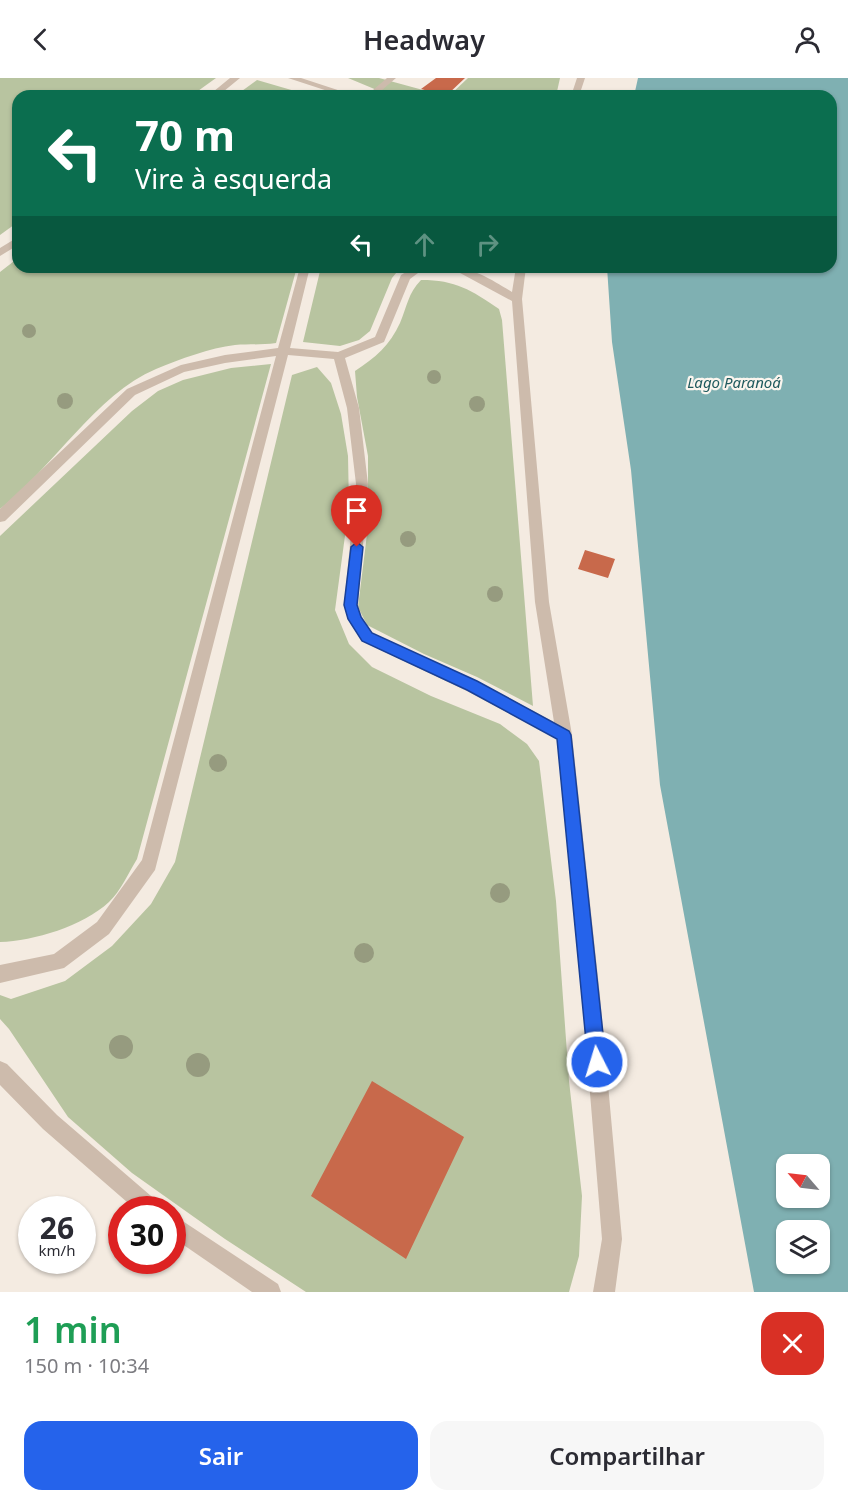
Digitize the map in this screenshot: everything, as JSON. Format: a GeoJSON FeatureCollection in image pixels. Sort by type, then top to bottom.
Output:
{"type":"FeatureCollection","features":[{"type":"Feature","properties":{"kind":"street"},"geometry":{"type":"LineString","coordinates":[[220,90],[236,78]]}},
{"type":"Feature","properties":{"kind":"street"},"geometry":{"type":"LineString","coordinates":[[292,78],[332,90]]}},
{"type":"Feature","properties":{"kind":"street"},"geometry":{"type":"LineString","coordinates":[[377,90],[392,78]]}},
{"type":"Feature","properties":{"kind":"street"},"geometry":{"type":"LineString","coordinates":[[0,974],[58,962],[103,928],[149,864],[304,273]]}},
{"type":"Feature","properties":{"kind":"street"},"geometry":{"type":"LineString","coordinates":[[0,517],[131,392],[181,369],[225,359],[284,351],[339,356],[380,339],[405,277],[411,273]]}},
{"type":"Feature","properties":{"kind":"street"},"geometry":{"type":"LineString","coordinates":[[468,273],[517,299]]}},
{"type":"Feature","properties":{"kind":"street"},"geometry":{"type":"LineString","coordinates":[[520,273],[517,299],[542,602],[564,735],[591,996],[612,1239],[604,1292]]}},
{"type":"Feature","properties":{"kind":"street"},"geometry":{"type":"LineString","coordinates":[[339,356],[353,408],[362,484],[351,605],[361,630],[367,637],[472,686],[564,735]]}},
{"type":"Feature","properties":{"kind":"street"},"geometry":{"type":"LineString","coordinates":[[0,1071],[50,1122],[136,1196]]}},
{"type":"Feature","properties":{"kind":"street"},"geometry":{"type":"LineString","coordinates":[[186,1234],[270,1292]]}},
{"type":"Feature","properties":{"kind":"green space"},"geometry":{"type":"Polygon","coordinates":[[[0,78],[216,78],[199,90],[12,90],[12,226],[0,235],[0,78]]]}},
{"type":"Feature","properties":{"kind":"green space"},"geometry":{"type":"Polygon","coordinates":[[[348,78],[379,78],[423,90],[377,90],[348,78]]]}},
{"type":"Feature","properties":{"kind":"green space"},"geometry":{"type":"Polygon","coordinates":[[[468,78],[560,78],[557,90],[455,90],[468,78]]]}},
{"type":"Feature","properties":{"kind":"green space"},"geometry":{"type":"Polygon","coordinates":[[[257,80],[291,90],[243,90],[257,80]]]}},
{"type":"Feature","properties":{"kind":"green space"},"geometry":{"type":"Polygon","coordinates":[[[12,263],[12,273],[295,273],[276,343],[225,346],[205,351],[156,369],[134,381],[94,414],[38,474],[0,509],[0,272],[12,263]]]}},
{"type":"Feature","properties":{"kind":"green space"},"geometry":{"type":"Polygon","coordinates":[[[320,273],[396,273],[370,331],[359,340],[340,346],[303,342],[320,273]]]}},
{"type":"Feature","properties":{"kind":"green space"},"geometry":{"type":"Polygon","coordinates":[[[421,280],[433,280],[463,287],[499,309],[502,320],[533,706],[367,625],[358,607],[368,526],[368,456],[357,397],[355,371],[375,356],[392,338],[410,295],[421,280]]]}},
{"type":"Feature","properties":{"kind":"green space"},"geometry":{"type":"Polygon","coordinates":[[[271,364],[137,859],[113,898],[98,911],[58,931],[28,939],[0,942],[0,536],[132,411],[158,391],[183,380],[231,368],[271,364]]]}},
{"type":"Feature","properties":{"kind":"green space"},"geometry":{"type":"Polygon","coordinates":[[[317,367],[331,383],[341,414],[348,456],[349,506],[335,610],[349,644],[372,667],[431,696],[500,724],[527,744],[539,761],[556,901],[569,1081],[582,1196],[579,1256],[569,1292],[306,1292],[186,1211],[186,1196],[164,1196],[132,1173],[68,1117],[0,1019],[0,995],[11,999],[65,981],[112,946],[151,904],[175,862],[292,375],[317,367]]]}},
{"type":"Feature","properties":{"kind":"water","name":"Lago Paranoá"},"geometry":{"type":"Polygon","coordinates":[[[638,78],[848,78],[848,1292],[754,1292],[660,785],[631,470],[612,342],[607,273],[837,273],[837,90],[635,90],[638,78]]]}},
{"type":"Feature","properties":{"kind":"building"},"geometry":{"type":"Polygon","coordinates":[[[436,78],[465,78],[452,90],[421,89],[436,78]]]}},
{"type":"Feature","properties":{"kind":"building"},"geometry":{"type":"Polygon","coordinates":[[[585,550],[615,559],[608,578],[578,569],[585,550]]]}},
{"type":"Feature","properties":{"kind":"building"},"geometry":{"type":"Polygon","coordinates":[[[372,1081],[464,1137],[406,1259],[311,1196],[372,1081]]]}},
{"type":"Feature","properties":{"kind":"route"},"geometry":{"type":"LineString","coordinates":[[357,547],[351,605],[355,619],[367,637],[472,686],[564,735],[597,1062]]}}]}
